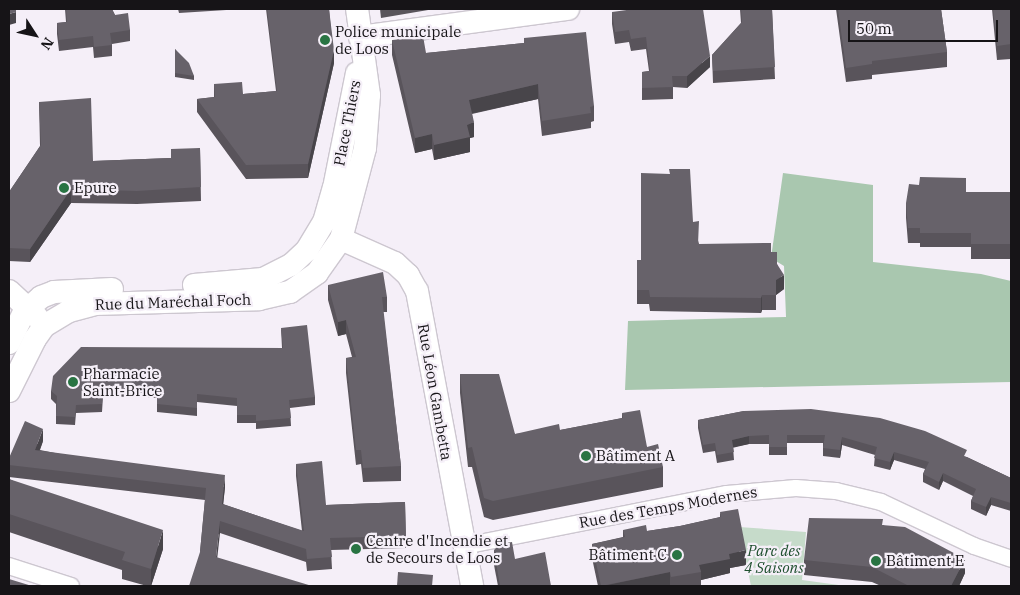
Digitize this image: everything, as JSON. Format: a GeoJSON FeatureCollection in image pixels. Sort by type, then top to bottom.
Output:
{"type":"FeatureCollection","features":[{"type":"Feature","properties":{"kind":"main road"},"geometry":{"type":"LineString","coordinates":[[356,9],[360,37],[568,9]]}},
{"type":"Feature","properties":{"kind":"main road","name":"Place Thiers"},"geometry":{"type":"LineString","coordinates":[[290,292],[317,273],[341,239],[361,167],[367,129],[369,89],[360,37]]}},
{"type":"Feature","properties":{"kind":"main road","name":"Place Thiers"},"geometry":{"type":"LineString","coordinates":[[263,279],[299,258],[312,243],[324,222],[353,102],[360,37]]}},
{"type":"Feature","properties":{"kind":"main road","name":"Rue Léon Gambetta"},"geometry":{"type":"LineString","coordinates":[[341,239],[396,263],[408,275],[416,290],[472,586]]}},
{"type":"Feature","properties":{"kind":"main road","name":"Rue du Maréchal Foch"},"geometry":{"type":"LineString","coordinates":[[9,391],[28,307],[54,292],[229,284],[263,279]]}},
{"type":"Feature","properties":{"kind":"main road"},"geometry":{"type":"LineString","coordinates":[[9,291],[28,307]]}},
{"type":"Feature","properties":{"kind":"main road","name":"Rue du Maréchal Foch"},"geometry":{"type":"LineString","coordinates":[[23,330],[69,311],[90,305],[259,299],[290,292]]}},
{"type":"Feature","properties":{"kind":"street","name":"Rue des Temps Modernes"},"geometry":{"type":"LineString","coordinates":[[464,546],[727,494],[796,488],[836,491],[881,502],[974,546],[1011,559]]}},
{"type":"Feature","properties":{"kind":"street"},"geometry":{"type":"LineString","coordinates":[[9,566],[71,586]]}},
{"type":"Feature","properties":{"kind":"green space"},"geometry":{"type":"Polygon","coordinates":[[[783,173],[873,185],[873,262],[981,274],[1011,281],[1011,382],[625,390],[628,321],[786,317],[784,266],[771,258],[783,173]]]}},
{"type":"Feature","properties":{"kind":"green space","name":"Parc des 4 Saisons"},"geometry":{"type":"Polygon","coordinates":[[[739,527],[806,532],[802,580],[846,586],[751,586],[739,527]]]}},
{"type":"Feature","properties":{"kind":"building"},"geometry":{"type":"Polygon","coordinates":[[[9,9],[16,9],[16,12],[9,14],[9,9]]]}},
{"type":"Feature","properties":{"kind":"building"},"geometry":{"type":"Polygon","coordinates":[[[66,9],[112,9],[115,15],[128,13],[130,30],[110,33],[112,45],[94,47],[93,36],[59,40],[57,23],[67,22],[66,9]]]}},
{"type":"Feature","properties":{"kind":"building"},"geometry":{"type":"Polygon","coordinates":[[[267,9],[329,9],[334,50],[308,164],[246,165],[197,99],[215,97],[214,84],[242,82],[243,94],[277,91],[267,9]]]}},
{"type":"Feature","properties":{"kind":"building"},"geometry":{"type":"Polygon","coordinates":[[[634,9],[703,9],[710,56],[687,76],[672,76],[673,87],[642,88],[642,72],[650,71],[646,37],[631,39],[629,30],[615,32],[612,12],[634,9]]]}},
{"type":"Feature","properties":{"kind":"building"},"geometry":{"type":"Polygon","coordinates":[[[741,9],[772,9],[775,67],[713,71],[712,55],[742,22],[741,9]]]}},
{"type":"Feature","properties":{"kind":"building"},"geometry":{"type":"Polygon","coordinates":[[[838,9],[941,9],[947,52],[872,61],[872,64],[846,68],[838,9]]]}},
{"type":"Feature","properties":{"kind":"building"},"geometry":{"type":"Polygon","coordinates":[[[993,9],[1011,9],[1011,44],[997,46],[993,9]]]}},
{"type":"Feature","properties":{"kind":"building"},"geometry":{"type":"Polygon","coordinates":[[[586,32],[594,106],[590,107],[591,113],[542,121],[538,84],[469,100],[474,122],[467,125],[470,137],[434,145],[432,134],[415,138],[392,40],[423,36],[426,53],[524,43],[524,38],[586,32]]]}},
{"type":"Feature","properties":{"kind":"building"},"geometry":{"type":"Polygon","coordinates":[[[175,49],[189,63],[194,76],[175,73],[175,49]]]}},
{"type":"Feature","properties":{"kind":"building","name":"Epure"},"geometry":{"type":"Polygon","coordinates":[[[91,98],[93,161],[171,158],[171,149],[200,148],[201,187],[137,191],[71,189],[30,249],[9,248],[9,192],[41,145],[39,102],[91,98]]]}},
{"type":"Feature","properties":{"kind":"building"},"geometry":{"type":"Polygon","coordinates":[[[669,169],[690,169],[693,222],[699,221],[698,244],[771,243],[771,252],[777,252],[777,264],[784,275],[776,280],[776,295],[762,295],[761,298],[650,297],[649,290],[637,290],[637,260],[641,260],[641,173],[670,174],[669,169]]]}},
{"type":"Feature","properties":{"kind":"building"},"geometry":{"type":"Polygon","coordinates":[[[920,177],[966,178],[966,192],[1011,192],[1011,244],[971,244],[971,233],[920,233],[920,228],[908,228],[906,203],[909,184],[919,185],[920,177]]]}},
{"type":"Feature","properties":{"kind":"building"},"geometry":{"type":"Polygon","coordinates":[[[383,272],[387,297],[382,297],[401,466],[363,468],[361,450],[356,450],[346,358],[356,357],[346,320],[338,322],[328,285],[383,272]]]}},
{"type":"Feature","properties":{"kind":"building"},"geometry":{"type":"Polygon","coordinates":[[[307,325],[315,397],[289,400],[291,418],[256,421],[256,415],[237,415],[237,398],[197,394],[197,408],[157,404],[157,390],[103,388],[102,404],[76,405],[75,417],[56,416],[57,396],[51,391],[53,376],[81,347],[283,348],[281,328],[307,325]]]}},
{"type":"Feature","properties":{"kind":"building","name":"Bâtiment A"},"geometry":{"type":"Polygon","coordinates":[[[460,374],[499,374],[515,434],[559,424],[560,430],[623,418],[622,413],[640,410],[647,447],[658,444],[663,467],[493,501],[484,498],[472,447],[468,448],[460,374]]]}},
{"type":"Feature","properties":{"kind":"building"},"geometry":{"type":"Polygon","coordinates":[[[811,409],[880,418],[925,431],[967,450],[964,456],[1011,478],[1011,503],[991,497],[986,507],[971,501],[976,489],[943,473],[939,482],[923,474],[929,462],[894,452],[890,462],[874,458],[877,447],[842,437],[840,450],[823,448],[825,435],[787,435],[787,447],[769,447],[769,435],[749,436],[732,440],[734,452],[717,455],[715,443],[703,445],[698,420],[744,411],[811,409]]]}},
{"type":"Feature","properties":{"kind":"building"},"geometry":{"type":"Polygon","coordinates":[[[25,421],[43,429],[35,450],[225,475],[222,504],[304,531],[296,464],[322,461],[326,505],[405,502],[406,536],[330,538],[332,557],[307,559],[306,549],[220,521],[216,557],[312,586],[189,586],[200,552],[206,488],[9,465],[9,458],[25,421]]]}},
{"type":"Feature","properties":{"kind":"building"},"geometry":{"type":"Polygon","coordinates":[[[9,479],[163,530],[151,569],[122,560],[125,552],[9,514],[9,479]]]}},
{"type":"Feature","properties":{"kind":"building","name":"Bâtiment C"},"geometry":{"type":"Polygon","coordinates":[[[738,509],[746,550],[729,554],[730,559],[699,565],[701,572],[671,577],[670,572],[601,586],[592,544],[625,537],[623,530],[646,525],[647,531],[680,526],[721,517],[720,512],[738,509]]]}},
{"type":"Feature","properties":{"kind":"building","name":"Bâtiment E"},"geometry":{"type":"Polygon","coordinates":[[[809,518],[883,519],[882,525],[905,527],[965,559],[951,586],[909,586],[872,567],[804,560],[809,518]]]}},
{"type":"Feature","properties":{"kind":"building"},"geometry":{"type":"Polygon","coordinates":[[[512,542],[515,559],[545,552],[551,586],[500,586],[494,550],[500,544],[512,542]]]}},
{"type":"Feature","properties":{"kind":"building"},"geometry":{"type":"Polygon","coordinates":[[[398,572],[433,575],[432,586],[397,586],[398,572]]]}},
{"type":"Feature","properties":{"kind":"building"},"geometry":{"type":"Polygon","coordinates":[[[9,579],[32,586],[9,586],[9,579]]]}},
{"type":"Feature","properties":{"kind":"place","name":"Police municipale de Loos"},"geometry":{"type":"Point","coordinates":[325,40]}},
{"type":"Feature","properties":{"kind":"place","name":"Epure"},"geometry":{"type":"Point","coordinates":[64,188]}},
{"type":"Feature","properties":{"kind":"place","name":"Pharmacie Saint-Brice"},"geometry":{"type":"Point","coordinates":[73,382]}},
{"type":"Feature","properties":{"kind":"place","name":"Bâtiment A"},"geometry":{"type":"Point","coordinates":[586,456]}},
{"type":"Feature","properties":{"kind":"place","name":"Centre d'Incendie et de Secours de Loos"},"geometry":{"type":"Point","coordinates":[356,549]}},
{"type":"Feature","properties":{"kind":"place","name":"Bâtiment C"},"geometry":{"type":"Point","coordinates":[677,555]}},
{"type":"Feature","properties":{"kind":"place","name":"Bâtiment E"},"geometry":{"type":"Point","coordinates":[876,561]}}]}
